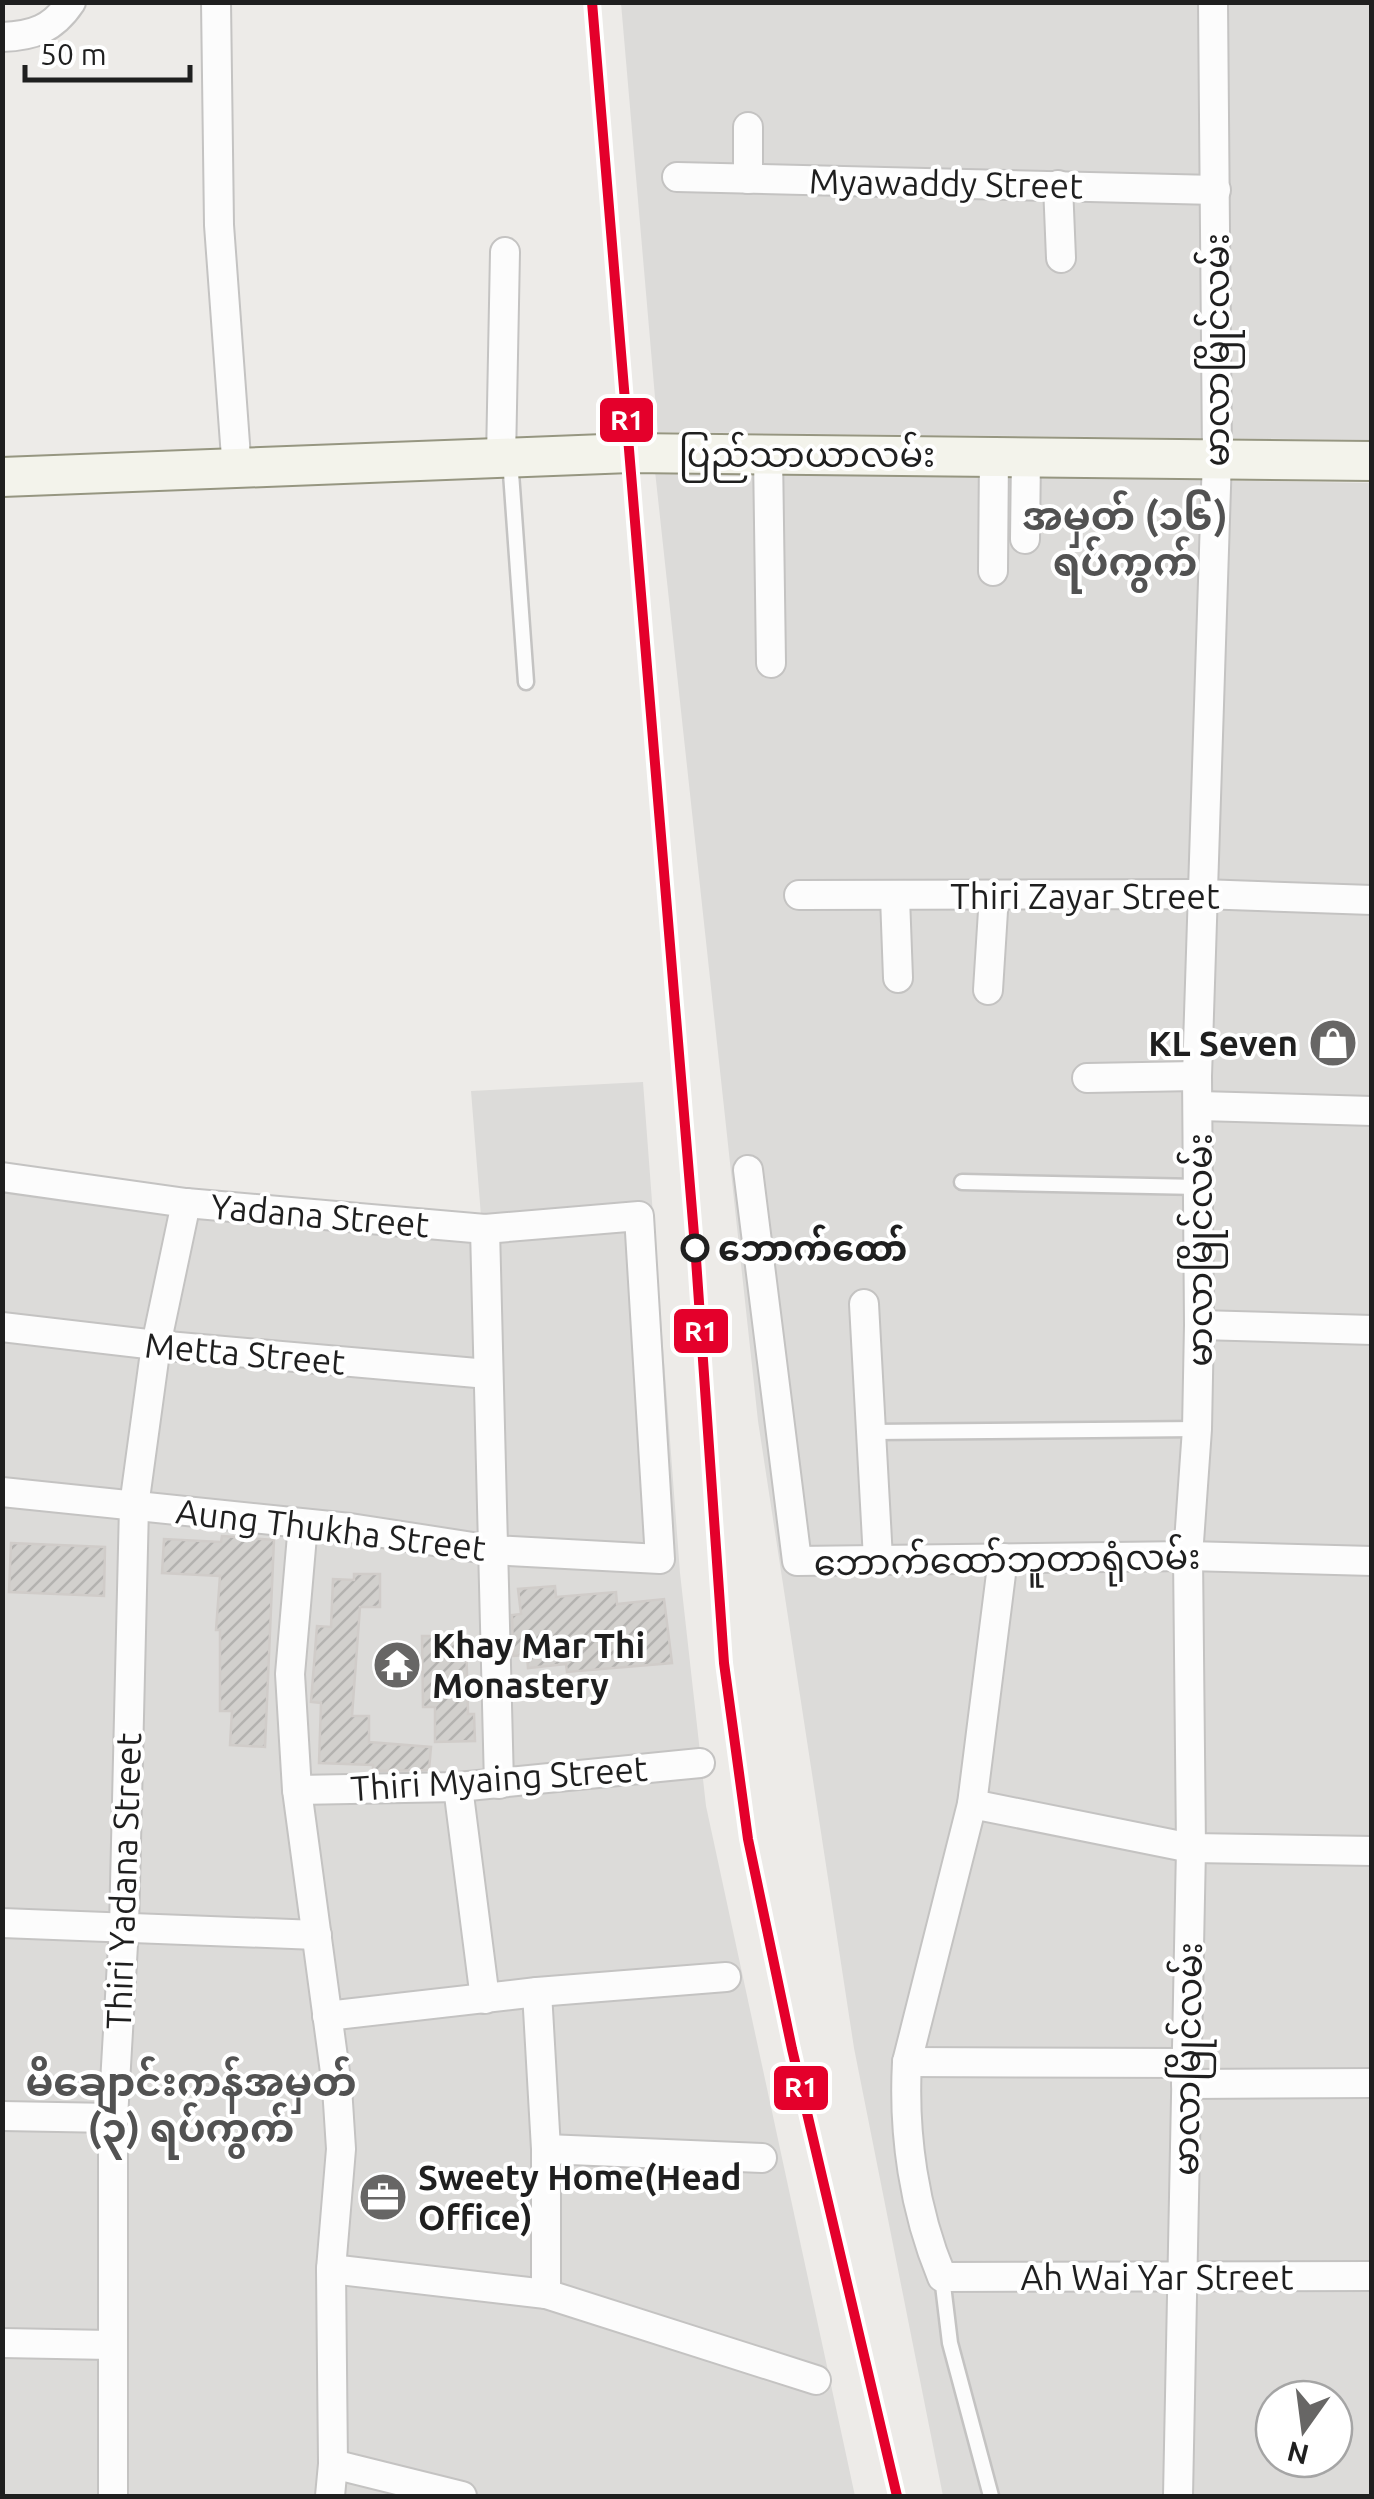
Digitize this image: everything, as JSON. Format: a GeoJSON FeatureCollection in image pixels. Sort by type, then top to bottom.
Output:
{"type":"FeatureCollection","features":[{"type":"Feature","properties":{"kind":"street"},"geometry":{"type":"LineString","coordinates":[[2,38],[33,36],[72,2]]}},
{"type":"Feature","properties":{"kind":"street"},"geometry":{"type":"LineString","coordinates":[[216,2],[219,225],[236,471]]}},
{"type":"Feature","properties":{"kind":"street","name":"မာလာမြိုင်လမ်း"},"geometry":{"type":"LineString","coordinates":[[1178,2496],[1191,1848],[1188,1556],[1199,1325],[1197,1076],[1218,457],[1213,2]]}},
{"type":"Feature","properties":{"kind":"street"},"geometry":{"type":"LineString","coordinates":[[748,127],[748,179]]}},
{"type":"Feature","properties":{"kind":"street","name":"Myawaddy Street"},"geometry":{"type":"LineString","coordinates":[[676,178],[1216,190]]}},
{"type":"Feature","properties":{"kind":"street"},"geometry":{"type":"LineString","coordinates":[[1058,185],[1061,258]]}},
{"type":"Feature","properties":{"kind":"street"},"geometry":{"type":"LineString","coordinates":[[505,252],[506,459]]}},
{"type":"Feature","properties":{"kind":"street","name":"ပြည်သာယာလမ်း"},"geometry":{"type":"LineString","coordinates":[[2,478],[615,454],[1372,461]]}},
{"type":"Feature","properties":{"kind":"street"},"geometry":{"type":"LineString","coordinates":[[768,454],[771,662]]}},
{"type":"Feature","properties":{"kind":"street"},"geometry":{"type":"LineString","coordinates":[[1010,456],[1025,539]]}},
{"type":"Feature","properties":{"kind":"street"},"geometry":{"type":"LineString","coordinates":[[992,572],[1010,456]]}},
{"type":"Feature","properties":{"kind":"street","name":"Thiri Zayar Street"},"geometry":{"type":"LineString","coordinates":[[799,895],[1201,894],[1372,900]]}},
{"type":"Feature","properties":{"kind":"street"},"geometry":{"type":"LineString","coordinates":[[988,990],[994,895]]}},
{"type":"Feature","properties":{"kind":"street"},"geometry":{"type":"LineString","coordinates":[[895,897],[898,978]]}},
{"type":"Feature","properties":{"kind":"street"},"geometry":{"type":"LineString","coordinates":[[1087,1078],[1197,1076]]}},
{"type":"Feature","properties":{"kind":"street"},"geometry":{"type":"LineString","coordinates":[[1199,1106],[1372,1111]]}},
{"type":"Feature","properties":{"kind":"street","name":"ဘောက်ထော်ဘူတာရုံလမ်း"},"geometry":{"type":"LineString","coordinates":[[748,1170],[797,1561],[1188,1556],[1372,1561]]}},
{"type":"Feature","properties":{"kind":"street","name":"Yadana Street"},"geometry":{"type":"LineString","coordinates":[[2,1177],[186,1203],[485,1229],[638,1216],[660,1560]]}},
{"type":"Feature","properties":{"kind":"street","name":"Thiri Yadana Street"},"geometry":{"type":"LineString","coordinates":[[112,2496],[113,2118],[124,1927],[134,1506],[156,1346],[186,1203]]}},
{"type":"Feature","properties":{"kind":"street"},"geometry":{"type":"LineString","coordinates":[[485,1229],[499,1784]]}},
{"type":"Feature","properties":{"kind":"street"},"geometry":{"type":"LineString","coordinates":[[864,1304],[878,1559]]}},
{"type":"Feature","properties":{"kind":"street"},"geometry":{"type":"LineString","coordinates":[[1199,1325],[1372,1330]]}},
{"type":"Feature","properties":{"kind":"street","name":"Metta Street"},"geometry":{"type":"LineString","coordinates":[[2,1328],[156,1346],[488,1374]]}},
{"type":"Feature","properties":{"kind":"street","name":"Aung Thukha Street"},"geometry":{"type":"LineString","coordinates":[[2,1492],[350,1528],[492,1550],[660,1560]]}},
{"type":"Feature","properties":{"kind":"street"},"geometry":{"type":"LineString","coordinates":[[304,1524],[290,1674],[297,1790],[328,2016],[341,2148],[331,2269],[334,2464],[330,2496]]}},
{"type":"Feature","properties":{"kind":"street"},"geometry":{"type":"LineString","coordinates":[[942,2277],[910,2161],[905,2101],[907,2062],[972,1804],[1004,1558]]}},
{"type":"Feature","properties":{"kind":"street","name":"Thiri Myaing Street"},"geometry":{"type":"LineString","coordinates":[[297,1790],[458,1787],[700,1763]]}},
{"type":"Feature","properties":{"kind":"street"},"geometry":{"type":"LineString","coordinates":[[458,1787],[484,2000]]}},
{"type":"Feature","properties":{"kind":"street"},"geometry":{"type":"LineString","coordinates":[[972,1804],[1191,1848],[1372,1851]]}},
{"type":"Feature","properties":{"kind":"street"},"geometry":{"type":"LineString","coordinates":[[2,1923],[317,1935]]}},
{"type":"Feature","properties":{"kind":"street"},"geometry":{"type":"LineString","coordinates":[[328,2016],[726,1976]]}},
{"type":"Feature","properties":{"kind":"street"},"geometry":{"type":"LineString","coordinates":[[538,1992],[546,2149],[546,2294]]}},
{"type":"Feature","properties":{"kind":"street"},"geometry":{"type":"LineString","coordinates":[[907,2062],[1372,2083]]}},
{"type":"Feature","properties":{"kind":"street"},"geometry":{"type":"LineString","coordinates":[[2,2116],[113,2118]]}},
{"type":"Feature","properties":{"kind":"street"},"geometry":{"type":"LineString","coordinates":[[546,2149],[762,2158]]}},
{"type":"Feature","properties":{"kind":"street"},"geometry":{"type":"LineString","coordinates":[[331,2269],[546,2294],[816,2380]]}},
{"type":"Feature","properties":{"kind":"street","name":"Ah Wai Yar Street"},"geometry":{"type":"LineString","coordinates":[[942,2277],[1372,2276]]}},
{"type":"Feature","properties":{"kind":"street"},"geometry":{"type":"LineString","coordinates":[[2,2343],[111,2345]]}},
{"type":"Feature","properties":{"kind":"street"},"geometry":{"type":"LineString","coordinates":[[334,2464],[462,2496]]}},
{"type":"Feature","properties":{"kind":"lane"},"geometry":{"type":"LineString","coordinates":[[506,459],[526,682]]}},
{"type":"Feature","properties":{"kind":"lane"},"geometry":{"type":"LineString","coordinates":[[962,1182],[1199,1187]]}},
{"type":"Feature","properties":{"kind":"lane"},"geometry":{"type":"LineString","coordinates":[[872,1432],[1197,1428]]}},
{"type":"Feature","properties":{"kind":"lane"},"geometry":{"type":"LineString","coordinates":[[942,2277],[950,2343],[992,2496]]}},
{"type":"Feature","properties":{"kind":"shaded area"},"geometry":{"type":"Polygon","coordinates":[[[621,3],[1371,3],[1371,440],[658,432],[621,3]]]}},
{"type":"Feature","properties":{"kind":"shaded area"},"geometry":{"type":"Polygon","coordinates":[[[655,471],[1371,483],[1371,2496],[943,2496],[854,2048],[758,1421],[655,471]]]}},
{"type":"Feature","properties":{"kind":"shaded area"},"geometry":{"type":"Polygon","coordinates":[[[643,1082],[680,1573],[706,1806],[855,2496],[3,2496],[2,1162],[191,1191],[481,1216],[471,1091],[643,1082]]]}},
{"type":"Feature","properties":{"kind":"building"},"geometry":{"type":"Polygon","coordinates":[[[222,1536],[274,1540],[265,1747],[230,1745],[232,1711],[220,1711],[220,1630],[216,1630],[220,1576],[162,1573],[164,1539],[221,1542],[222,1536]]]}},
{"type":"Feature","properties":{"kind":"building"},"geometry":{"type":"Polygon","coordinates":[[[11,1543],[105,1547],[104,1596],[9,1592],[11,1543]]]}},
{"type":"Feature","properties":{"kind":"building"},"geometry":{"type":"Polygon","coordinates":[[[354,1574],[380,1574],[380,1607],[360,1607],[352,1716],[369,1716],[369,1742],[431,1747],[429,1770],[373,1771],[373,1765],[319,1763],[321,1703],[311,1702],[317,1626],[331,1627],[333,1579],[354,1580],[354,1574]]]}},
{"type":"Feature","properties":{"kind":"building"},"geometry":{"type":"Polygon","coordinates":[[[555,1586],[556,1597],[616,1592],[617,1604],[664,1599],[672,1663],[567,1672],[566,1664],[528,1668],[527,1655],[513,1656],[512,1615],[521,1614],[518,1589],[555,1586]]]}},
{"type":"Feature","properties":{"kind":"building"},"geometry":{"type":"Polygon","coordinates":[[[422,1636],[466,1636],[468,1714],[474,1714],[475,1741],[435,1742],[435,1707],[423,1707],[422,1636]]]}},
{"type":"Feature","properties":{"kind":"transit line","name":"R1"},"geometry":{"type":"LineString","coordinates":[[592,2],[696,1259],[724,1663],[748,1839],[792,2049],[897,2496]]}},
{"type":"Feature","properties":{"kind":"place","name":"KL Seven"},"geometry":{"type":"Point","coordinates":[1333,1043]}},
{"type":"Feature","properties":{"kind":"place","name":"ဘောက်ထော်"},"geometry":{"type":"Point","coordinates":[695,1248]}},
{"type":"Feature","properties":{"kind":"place","name":"Khay Mar Thi Monastery"},"geometry":{"type":"Point","coordinates":[397,1665]}},
{"type":"Feature","properties":{"kind":"place","name":"Sweety Home(Head Office)"},"geometry":{"type":"Point","coordinates":[383,2197]}},
{"type":"Feature","properties":{"kind":"district","name":"အမှတ် (၁၆) ရပ်ကွက်"},"geometry":{"type":"Point","coordinates":[1125,538]}},
{"type":"Feature","properties":{"kind":"district","name":"မိချောင်းကန်အမှတ် (၃) ရပ်ကွက်"},"geometry":{"type":"Point","coordinates":[191,2104]}}]}
